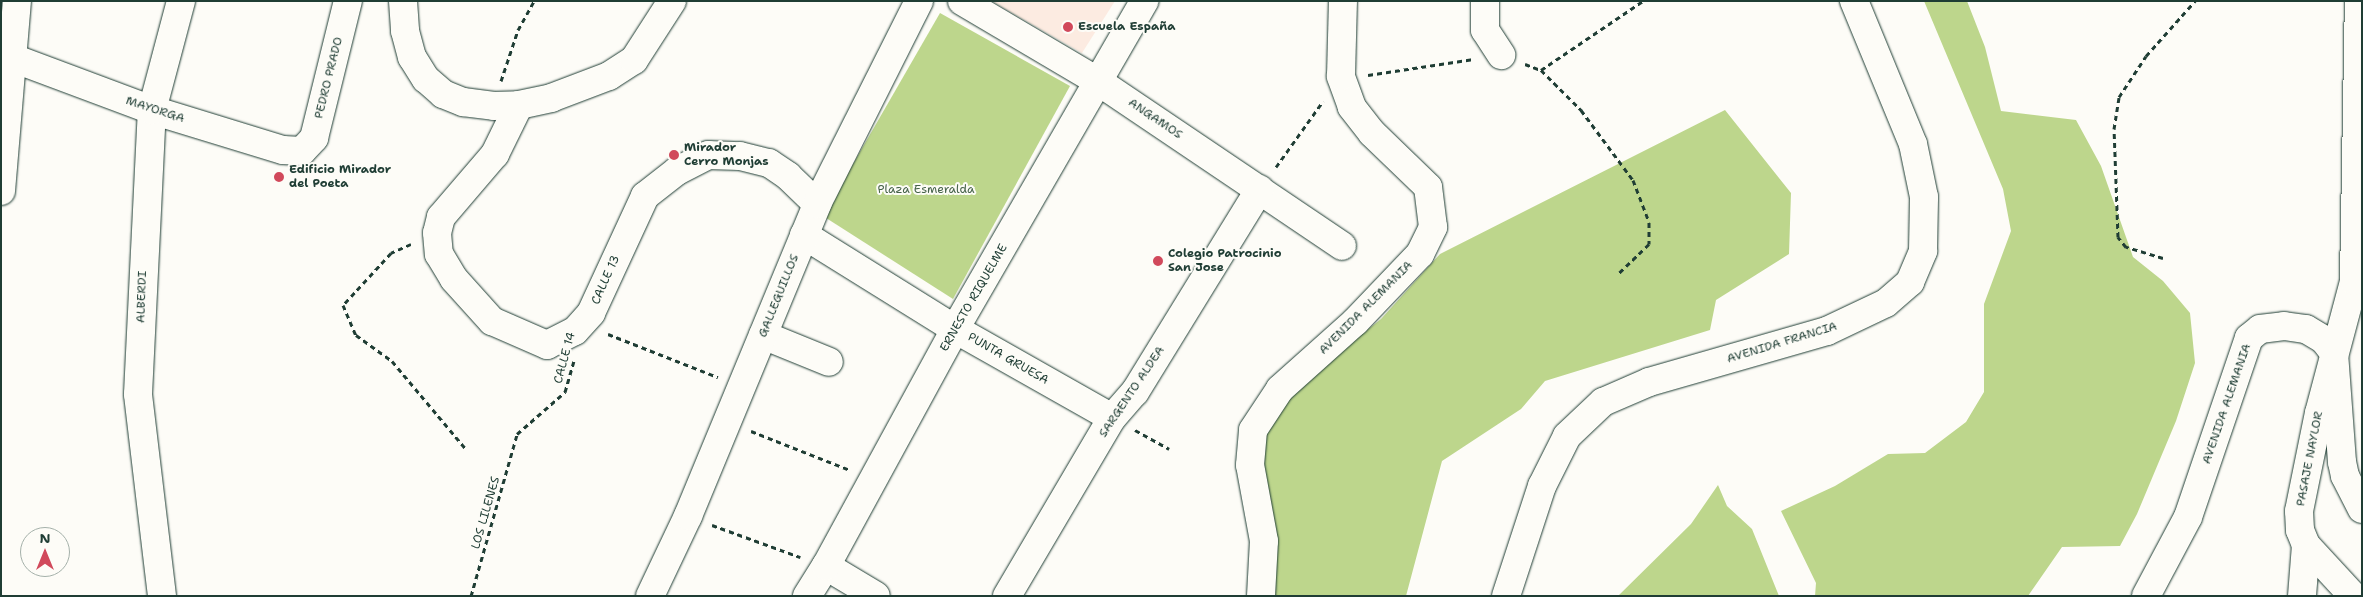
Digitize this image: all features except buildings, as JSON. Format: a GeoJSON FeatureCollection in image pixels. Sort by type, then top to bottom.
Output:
{"type":"FeatureCollection","features":[{"type":"Feature","properties":{"kind":"street"},"geometry":{"type":"LineString","coordinates":[[1,191],[4,110],[17,1]]}},
{"type":"Feature","properties":{"kind":"street","name":"ALBERDI"},"geometry":{"type":"LineString","coordinates":[[162,596],[138,394],[152,110],[181,1]]}},
{"type":"Feature","properties":{"kind":"street","name":"PEDRO PRADO"},"geometry":{"type":"LineString","coordinates":[[302,151],[314,138],[348,1]]}},
{"type":"Feature","properties":{"kind":"street"},"geometry":{"type":"LineString","coordinates":[[403,1],[405,31],[412,57],[426,78],[443,94],[463,102],[507,105],[582,88],[634,60],[672,1]]}},
{"type":"Feature","properties":{"kind":"street","name":"GALLEGUILLOS"},"geometry":{"type":"LineString","coordinates":[[650,596],[688,516],[817,204],[919,1]]}},
{"type":"Feature","properties":{"kind":"street","name":"ANGAMOS"},"geometry":{"type":"LineString","coordinates":[[962,1],[1099,82],[1342,246]]}},
{"type":"Feature","properties":{"kind":"street","name":"ERNESTO RIQUELME"},"geometry":{"type":"LineString","coordinates":[[807,596],[826,566],[872,478],[955,329],[1144,1]]}},
{"type":"Feature","properties":{"kind":"street","name":"AVENIDA ALEMANIA"},"geometry":{"type":"LineString","coordinates":[[1261,596],[1264,541],[1250,465],[1253,430],[1280,389],[1354,322],[1420,254],[1433,227],[1428,187],[1362,120],[1352,107],[1341,76],[1343,1]]}},
{"type":"Feature","properties":{"kind":"street"},"geometry":{"type":"LineString","coordinates":[[1485,1],[1486,30],[1501,55]]}},
{"type":"Feature","properties":{"kind":"street","name":"AVENIDA FRANCIA"},"geometry":{"type":"LineString","coordinates":[[1506,596],[1542,486],[1567,436],[1603,402],[1649,382],[1827,331],[1886,303],[1910,282],[1923,251],[1924,197],[1913,144],[1854,1]]}},
{"type":"Feature","properties":{"kind":"street","name":"PASAJE NAYLOR"},"geometry":{"type":"LineString","coordinates":[[2302,596],[2306,544],[2300,530],[2299,511],[2334,353],[2358,279],[2359,1]]}},
{"type":"Feature","properties":{"kind":"street","name":"MAYORGA"},"geometry":{"type":"LineString","coordinates":[[10,57],[152,110],[283,150],[302,151]]}},
{"type":"Feature","properties":{"kind":"street"},"geometry":{"type":"LineString","coordinates":[[437,233],[441,217],[454,198],[495,154],[507,105]]}},
{"type":"Feature","properties":{"kind":"street","name":"CALLE 13"},"geometry":{"type":"LineString","coordinates":[[437,233],[439,254],[454,279],[492,321],[547,345],[575,331],[583,324],[591,313],[646,196],[677,171],[708,156],[740,156],[769,163],[788,176],[817,204]]}},
{"type":"Feature","properties":{"kind":"street","name":"SARGENTO ALDEA"},"geometry":{"type":"LineString","coordinates":[[1007,596],[1112,418],[1135,392],[1260,189]]}},
{"type":"Feature","properties":{"kind":"street","name":"PUNTA GRUESA"},"geometry":{"type":"LineString","coordinates":[[804,235],[955,329],[1112,418]]}},
{"type":"Feature","properties":{"kind":"street","name":"AVENIDA ALEMANIA"},"geometry":{"type":"LineString","coordinates":[[2146,596],[2188,517],[2249,338],[2260,329],[2272,326],[2306,329],[2324,340],[2334,353]]}},
{"type":"Feature","properties":{"kind":"street"},"geometry":{"type":"LineString","coordinates":[[763,334],[829,362]]}},
{"type":"Feature","properties":{"kind":"street"},"geometry":{"type":"LineString","coordinates":[[2334,353],[2342,462],[2347,481],[2362,509]]}},
{"type":"Feature","properties":{"kind":"street"},"geometry":{"type":"LineString","coordinates":[[2306,544],[2353,596]]}},
{"type":"Feature","properties":{"kind":"street"},"geometry":{"type":"LineString","coordinates":[[826,566],[876,596]]}},
{"type":"Feature","properties":{"kind":"path"},"geometry":{"type":"LineString","coordinates":[[507,105],[518,30],[534,1]]}},
{"type":"Feature","properties":{"kind":"path"},"geometry":{"type":"LineString","coordinates":[[1541,70],[1643,1]]}},
{"type":"Feature","properties":{"kind":"path"},"geometry":{"type":"LineString","coordinates":[[2163,258],[2126,247],[2118,236],[2114,129],[2119,97],[2146,56],[2195,1]]}},
{"type":"Feature","properties":{"kind":"path"},"geometry":{"type":"LineString","coordinates":[[1260,189],[1341,76],[1387,74],[1501,55],[1541,70],[1581,110],[1634,180],[1649,222],[1649,244],[1619,273]]}},
{"type":"Feature","properties":{"kind":"path"},"geometry":{"type":"LineString","coordinates":[[437,233],[391,253],[343,305],[356,335],[392,361],[465,448]]}},
{"type":"Feature","properties":{"kind":"path"},"geometry":{"type":"LineString","coordinates":[[583,324],[742,386]]}},
{"type":"Feature","properties":{"kind":"path","name":"CALLE 14"},"geometry":{"type":"LineString","coordinates":[[517,434],[565,392],[583,324]]}},
{"type":"Feature","properties":{"kind":"path"},"geometry":{"type":"LineString","coordinates":[[1112,418],[1169,449]]}},
{"type":"Feature","properties":{"kind":"path"},"geometry":{"type":"LineString","coordinates":[[727,421],[872,478]]}},
{"type":"Feature","properties":{"kind":"path","name":"LOS LILENES"},"geometry":{"type":"LineString","coordinates":[[472,596],[517,434]]}},
{"type":"Feature","properties":{"kind":"path"},"geometry":{"type":"LineString","coordinates":[[688,516],[826,566]]}},
{"type":"Feature","properties":{"kind":"shaded area","name":"Escuela España"},"geometry":{"type":"Polygon","coordinates":[[[991,1],[1115,1],[1082,53],[991,1]]]}},
{"type":"Feature","properties":{"kind":"green space"},"geometry":{"type":"Polygon","coordinates":[[[1924,1],[1967,1],[1985,47],[2001,111],[2076,120],[2101,166],[2133,257],[2163,281],[2190,313],[2195,363],[2176,421],[2137,514],[2120,546],[2062,547],[2028,596],[1815,596],[1816,583],[1781,511],[1835,486],[1888,454],[1925,453],[1966,422],[1984,392],[1984,304],[2011,231],[2003,189],[1924,1]]]}},
{"type":"Feature","properties":{"kind":"green space","name":"Plaza Esmeralda"},"geometry":{"type":"Polygon","coordinates":[[[940,13],[1070,86],[953,299],[823,216],[940,13]]]}},
{"type":"Feature","properties":{"kind":"green space"},"geometry":{"type":"Polygon","coordinates":[[[1725,110],[1791,193],[1789,254],[1716,300],[1710,330],[1545,381],[1521,409],[1442,461],[1406,596],[1257,596],[1254,420],[1381,319],[1440,254],[1725,110]]]}},
{"type":"Feature","properties":{"kind":"green space"},"geometry":{"type":"Polygon","coordinates":[[[1718,485],[1727,506],[1752,529],[1779,596],[1618,596],[1691,524],[1718,485]]]}},
{"type":"Feature","properties":{"kind":"place","name":"Escuela España"},"geometry":{"type":"Point","coordinates":[1068,27]}},
{"type":"Feature","properties":{"kind":"place","name":"Mirador Cerro Monjas"},"geometry":{"type":"Point","coordinates":[674,155]}},
{"type":"Feature","properties":{"kind":"place","name":"Edificio Mirador del Poeta"},"geometry":{"type":"Point","coordinates":[279,177]}},
{"type":"Feature","properties":{"kind":"place","name":"Colegio Patrocinio San Jose"},"geometry":{"type":"Point","coordinates":[1158,261]}}]}
